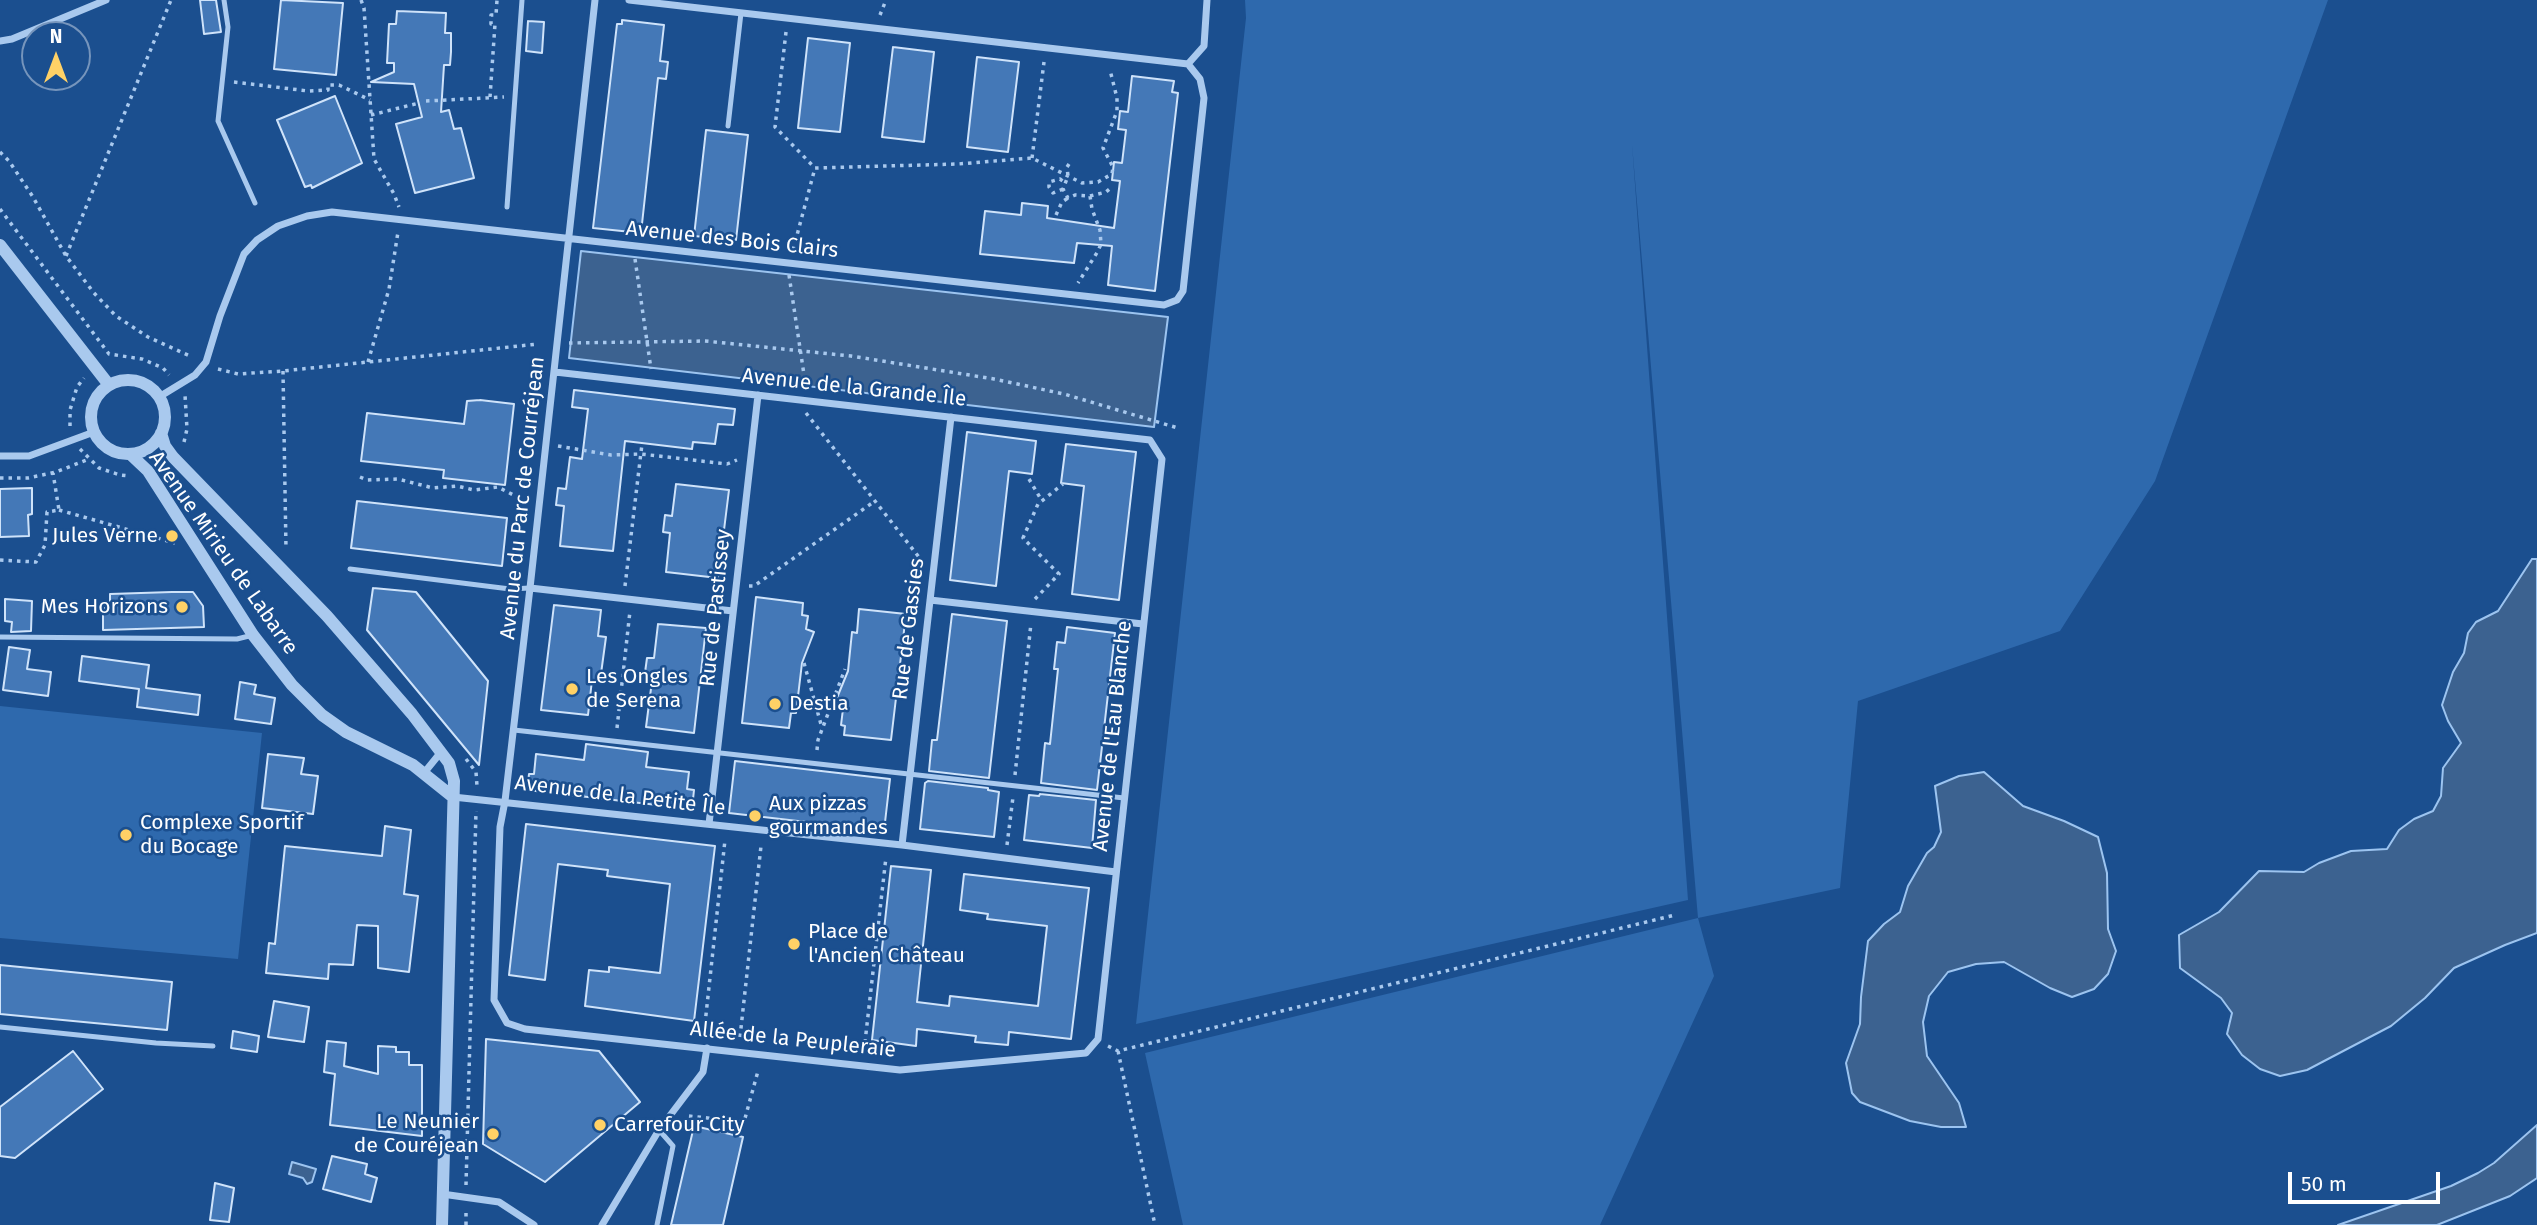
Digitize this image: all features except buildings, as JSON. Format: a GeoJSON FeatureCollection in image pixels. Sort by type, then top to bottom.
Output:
{"type":"FeatureCollection","features":[{"type":"Feature","properties":{"kind":"street"},"geometry":{"type":"LineString","coordinates":[[0,41],[12,39],[106,0]]}},
{"type":"Feature","properties":{"kind":"street","name":"Avenue du Parc de Courréjean"},"geometry":{"type":"LineString","coordinates":[[494,1000],[499,827],[505,801],[530,588],[595,0]]}},
{"type":"Feature","properties":{"kind":"street"},"geometry":{"type":"LineString","coordinates":[[629,0],[1188,64],[1204,46],[1207,0]]}},
{"type":"Feature","properties":{"kind":"street","name":"Avenue des Bois Clairs"},"geometry":{"type":"LineString","coordinates":[[206,362],[244,254],[257,240],[278,226],[307,216],[332,212],[1164,305],[1177,300],[1183,291],[1204,98],[1200,79],[1188,64]]}},
{"type":"Feature","properties":{"kind":"street"},"geometry":{"type":"LineString","coordinates":[[0,245],[109,385]]}},
{"type":"Feature","properties":{"kind":"street"},"geometry":{"type":"LineString","coordinates":[[0,456],[29,456],[94,432],[91,422],[94,401],[109,385],[131,380],[152,389],[159,397],[195,374],[206,362]]}},
{"type":"Feature","properties":{"kind":"street","name":"Avenue de la Grande Île"},"geometry":{"type":"LineString","coordinates":[[555,372],[1150,440]]}},
{"type":"Feature","properties":{"kind":"street","name":"Rue de Pastissey"},"geometry":{"type":"LineString","coordinates":[[709,824],[758,395]]}},
{"type":"Feature","properties":{"kind":"street","name":"Avenue Mirieu de Labarre"},"geometry":{"type":"LineString","coordinates":[[159,397],[164,409],[162,433],[165,446],[173,457],[327,616],[442,751],[449,763],[454,781],[442,1225]]}},
{"type":"Feature","properties":{"kind":"street","name":"Rue de Gassies"},"geometry":{"type":"LineString","coordinates":[[902,845],[950,417]]}},
{"type":"Feature","properties":{"kind":"street","name":"Avenue Mirieu de Labarre"},"geometry":{"type":"LineString","coordinates":[[94,432],[108,449],[130,454],[148,471],[253,635],[292,685],[322,715],[346,732],[413,765],[453,797]]}},
{"type":"Feature","properties":{"kind":"street","name":"Avenue Mirieu de Labarre"},"geometry":{"type":"LineString","coordinates":[[130,454],[148,448],[162,433]]}},
{"type":"Feature","properties":{"kind":"street","name":"Avenue de l'Eau Blanche"},"geometry":{"type":"LineString","coordinates":[[1098,1039],[1162,459],[1150,440]]}},
{"type":"Feature","properties":{"kind":"street"},"geometry":{"type":"LineString","coordinates":[[530,588],[733,611]]}},
{"type":"Feature","properties":{"kind":"street"},"geometry":{"type":"LineString","coordinates":[[930,600],[1143,624]]}},
{"type":"Feature","properties":{"kind":"street"},"geometry":{"type":"LineString","coordinates":[[424,773],[442,751]]}},
{"type":"Feature","properties":{"kind":"street","name":"Avenue de la Petite Île"},"geometry":{"type":"LineString","coordinates":[[453,797],[902,845],[1116,872]]}},
{"type":"Feature","properties":{"kind":"street","name":"Allée de la Peupleraie"},"geometry":{"type":"LineString","coordinates":[[494,1000],[507,1023],[525,1029],[900,1070],[1062,1057],[1086,1053],[1098,1039]]}},
{"type":"Feature","properties":{"kind":"street"},"geometry":{"type":"LineString","coordinates":[[601,1225],[659,1130],[703,1072],[706,1048]]}},
{"type":"Feature","properties":{"kind":"street"},"geometry":{"type":"LineString","coordinates":[[442,1194],[499,1202],[534,1225]]}},
{"type":"Feature","properties":{"kind":"lane"},"geometry":{"type":"LineString","coordinates":[[224,0],[228,27],[218,121],[255,203]]}},
{"type":"Feature","properties":{"kind":"lane"},"geometry":{"type":"LineString","coordinates":[[507,207],[522,0]]}},
{"type":"Feature","properties":{"kind":"lane"},"geometry":{"type":"LineString","coordinates":[[728,126],[741,13]]}},
{"type":"Feature","properties":{"kind":"lane"},"geometry":{"type":"LineString","coordinates":[[350,569],[510,589],[530,588]]}},
{"type":"Feature","properties":{"kind":"lane"},"geometry":{"type":"LineString","coordinates":[[0,637],[237,639],[253,635]]}},
{"type":"Feature","properties":{"kind":"lane"},"geometry":{"type":"LineString","coordinates":[[513,730],[1124,798]]}},
{"type":"Feature","properties":{"kind":"lane"},"geometry":{"type":"LineString","coordinates":[[0,1027],[213,1046]]}},
{"type":"Feature","properties":{"kind":"lane"},"geometry":{"type":"LineString","coordinates":[[657,1225],[673,1146],[659,1130]]}},
{"type":"Feature","properties":{"kind":"path"},"geometry":{"type":"LineString","coordinates":[[66,256],[171,0]]}},
{"type":"Feature","properties":{"kind":"path"},"geometry":{"type":"LineString","coordinates":[[361,0],[364,8],[374,159],[394,194],[399,209],[390,289],[368,362]]}},
{"type":"Feature","properties":{"kind":"path"},"geometry":{"type":"LineString","coordinates":[[490,97],[495,24],[491,24],[491,15],[496,15],[497,0]]}},
{"type":"Feature","properties":{"kind":"path"},"geometry":{"type":"LineString","coordinates":[[878,20],[886,0]]}},
{"type":"Feature","properties":{"kind":"path"},"geometry":{"type":"LineString","coordinates":[[786,18],[775,127],[815,168],[958,164],[1032,158],[1082,183],[1098,182],[1112,174],[1113,167],[1104,148],[1117,111],[1110,70]]}},
{"type":"Feature","properties":{"kind":"path"},"geometry":{"type":"LineString","coordinates":[[1032,158],[1044,62]]}},
{"type":"Feature","properties":{"kind":"path"},"geometry":{"type":"LineString","coordinates":[[222,81],[308,91],[328,90],[328,85],[339,85],[370,100]]}},
{"type":"Feature","properties":{"kind":"path"},"geometry":{"type":"LineString","coordinates":[[426,101],[515,97]]}},
{"type":"Feature","properties":{"kind":"path"},"geometry":{"type":"LineString","coordinates":[[371,115],[419,103]]}},
{"type":"Feature","properties":{"kind":"path"},"geometry":{"type":"LineString","coordinates":[[0,152],[33,197],[66,256],[94,293],[116,316],[148,337],[221,371],[238,374],[283,371],[538,344]]}},
{"type":"Feature","properties":{"kind":"path"},"geometry":{"type":"LineString","coordinates":[[1069,164],[1069,176]]}},
{"type":"Feature","properties":{"kind":"path"},"geometry":{"type":"LineString","coordinates":[[815,168],[789,273],[806,388],[805,413],[918,557],[924,563],[934,564]]}},
{"type":"Feature","properties":{"kind":"path"},"geometry":{"type":"LineString","coordinates":[[1068,198],[1063,189],[1069,176]]}},
{"type":"Feature","properties":{"kind":"path"},"geometry":{"type":"LineString","coordinates":[[1063,189],[1053,193],[1049,183],[1060,179],[1064,182]]}},
{"type":"Feature","properties":{"kind":"path"},"geometry":{"type":"LineString","coordinates":[[1056,215],[1062,202],[1068,198],[1106,192],[1112,187]]}},
{"type":"Feature","properties":{"kind":"path"},"geometry":{"type":"LineString","coordinates":[[1077,285],[1101,244],[1100,230],[1090,196]]}},
{"type":"Feature","properties":{"kind":"path"},"geometry":{"type":"LineString","coordinates":[[0,209],[109,354]]}},
{"type":"Feature","properties":{"kind":"path"},"geometry":{"type":"LineString","coordinates":[[634,256],[651,371]]}},
{"type":"Feature","properties":{"kind":"path"},"geometry":{"type":"LineString","coordinates":[[567,343],[705,341],[918,366],[1052,391],[1178,428]]}},
{"type":"Feature","properties":{"kind":"path"},"geometry":{"type":"LineString","coordinates":[[277,542],[286,551],[283,371]]}},
{"type":"Feature","properties":{"kind":"path"},"geometry":{"type":"LineString","coordinates":[[78,387],[69,410],[71,430],[75,441],[89,459],[99,468],[120,475],[139,476],[148,471]]}},
{"type":"Feature","properties":{"kind":"path"},"geometry":{"type":"LineString","coordinates":[[625,592],[642,444]]}},
{"type":"Feature","properties":{"kind":"path"},"geometry":{"type":"LineString","coordinates":[[555,446],[611,455],[641,454],[727,464],[741,459]]}},
{"type":"Feature","properties":{"kind":"path"},"geometry":{"type":"LineString","coordinates":[[0,478],[27,478],[53,473],[89,459]]}},
{"type":"Feature","properties":{"kind":"path"},"geometry":{"type":"LineString","coordinates":[[53,473],[59,510]]}},
{"type":"Feature","properties":{"kind":"path"},"geometry":{"type":"LineString","coordinates":[[360,477],[367,480],[398,479],[433,488],[457,486],[474,490],[498,487],[521,499]]}},
{"type":"Feature","properties":{"kind":"path"},"geometry":{"type":"LineString","coordinates":[[1029,479],[1042,500]]}},
{"type":"Feature","properties":{"kind":"path"},"geometry":{"type":"LineString","coordinates":[[1033,601],[1059,574],[1023,538],[1038,504],[1063,484]]}},
{"type":"Feature","properties":{"kind":"path"},"geometry":{"type":"LineString","coordinates":[[736,586],[754,586],[875,501]]}},
{"type":"Feature","properties":{"kind":"path"},"geometry":{"type":"LineString","coordinates":[[0,560],[36,562],[45,545],[47,512],[59,510],[179,545]]}},
{"type":"Feature","properties":{"kind":"path"},"geometry":{"type":"LineString","coordinates":[[615,741],[630,610]]}},
{"type":"Feature","properties":{"kind":"path"},"geometry":{"type":"LineString","coordinates":[[1007,847],[1032,620]]}},
{"type":"Feature","properties":{"kind":"path"},"geometry":{"type":"LineString","coordinates":[[804,663],[822,728]]}},
{"type":"Feature","properties":{"kind":"path"},"geometry":{"type":"LineString","coordinates":[[815,763],[818,740],[845,669]]}},
{"type":"Feature","properties":{"kind":"path"},"geometry":{"type":"LineString","coordinates":[[464,756],[476,772],[477,798],[466,1176]]}},
{"type":"Feature","properties":{"kind":"path"},"geometry":{"type":"LineString","coordinates":[[704,1033],[725,838]]}},
{"type":"Feature","properties":{"kind":"path"},"geometry":{"type":"LineString","coordinates":[[740,1037],[761,846]]}},
{"type":"Feature","properties":{"kind":"path"},"geometry":{"type":"LineString","coordinates":[[864,1051],[886,855]]}},
{"type":"Feature","properties":{"kind":"path"},"geometry":{"type":"LineString","coordinates":[[1098,1039],[1118,1051],[1675,915]]}},
{"type":"Feature","properties":{"kind":"path"},"geometry":{"type":"LineString","coordinates":[[1118,1051],[1155,1225]]}},
{"type":"Feature","properties":{"kind":"path"},"geometry":{"type":"LineString","coordinates":[[689,1116],[744,1122],[758,1071]]}},
{"type":"Feature","properties":{"kind":"path"},"geometry":{"type":"LineString","coordinates":[[466,1214],[466,1225]]}},
{"type":"Feature","properties":{"kind":"shaded area"},"geometry":{"type":"Polygon","coordinates":[[[1245,0],[2328,0],[2155,481],[2060,631],[1858,701],[1840,888],[1698,918],[1632,144],[1688,900],[1136,1024],[1246,18],[1245,0]]]}},
{"type":"Feature","properties":{"kind":"shaded area"},"geometry":{"type":"Polygon","coordinates":[[[581,251],[1168,317],[1154,427],[569,358],[581,251]]]}},
{"type":"Feature","properties":{"kind":"shaded area"},"geometry":{"type":"Polygon","coordinates":[[[2532,559],[2537,559],[2537,933],[2454,968],[2425,998],[2391,1026],[2307,1070],[2280,1076],[2260,1069],[2242,1055],[2227,1034],[2232,1013],[2221,998],[2180,968],[2179,935],[2219,912],[2259,871],[2304,872],[2351,851],[2387,849],[2399,830],[2414,819],[2433,811],[2441,796],[2443,768],[2461,743],[2442,705],[2453,672],[2464,653],[2468,633],[2476,622],[2498,611],[2532,559]]]}},
{"type":"Feature","properties":{"kind":"shaded area","name":"Complexe Sportif du Bocage"},"geometry":{"type":"Polygon","coordinates":[[[0,706],[262,733],[238,959],[0,938],[0,706]]]}},
{"type":"Feature","properties":{"kind":"shaded area"},"geometry":{"type":"Polygon","coordinates":[[[1984,772],[2023,806],[2098,837],[2107,873],[2108,929],[2116,951],[2108,974],[2094,989],[2072,997],[2004,962],[1976,964],[1948,972],[1929,996],[1923,1022],[1927,1056],[1959,1103],[1966,1127],[1941,1127],[1910,1121],[1860,1102],[1852,1093],[1846,1063],[1860,1024],[1868,941],[1900,912],[1908,886],[1941,832],[1935,786],[1959,776],[1984,772]]]}},
{"type":"Feature","properties":{"kind":"shaded area"},"geometry":{"type":"Polygon","coordinates":[[[1698,918],[1714,976],[1600,1225],[1183,1225],[1145,1053],[1698,918]]]}},
{"type":"Feature","properties":{"kind":"shaded area"},"geometry":{"type":"Polygon","coordinates":[[[2537,1125],[2537,1178],[2510,1196],[2437,1225],[2338,1225],[2451,1186],[2478,1173],[2494,1163],[2537,1125]]]}},
{"type":"Feature","properties":{"kind":"shaded area"},"geometry":{"type":"Polygon","coordinates":[[[292,1162],[316,1169],[312,1182],[307,1184],[303,1178],[289,1174],[292,1162]]]}},
{"type":"Feature","properties":{"kind":"place","name":"Jules Verne"},"geometry":{"type":"Point","coordinates":[172,536]}},
{"type":"Feature","properties":{"kind":"place","name":"Mes Horizons"},"geometry":{"type":"Point","coordinates":[182,607]}},
{"type":"Feature","properties":{"kind":"place","name":"Les Ongles de Serena"},"geometry":{"type":"Point","coordinates":[572,689]}},
{"type":"Feature","properties":{"kind":"place","name":"Destia"},"geometry":{"type":"Point","coordinates":[775,704]}},
{"type":"Feature","properties":{"kind":"place","name":"Aux pizzas gourmandes"},"geometry":{"type":"Point","coordinates":[755,816]}},
{"type":"Feature","properties":{"kind":"place","name":"Complexe Sportif du Bocage"},"geometry":{"type":"Point","coordinates":[126,835]}},
{"type":"Feature","properties":{"kind":"place","name":"Place de l'Ancien Château"},"geometry":{"type":"Point","coordinates":[794,944]}},
{"type":"Feature","properties":{"kind":"place","name":"Carrefour City"},"geometry":{"type":"Point","coordinates":[600,1125]}},
{"type":"Feature","properties":{"kind":"place","name":"Le Neunier de Couréjean"},"geometry":{"type":"Point","coordinates":[493,1134]}}]}
